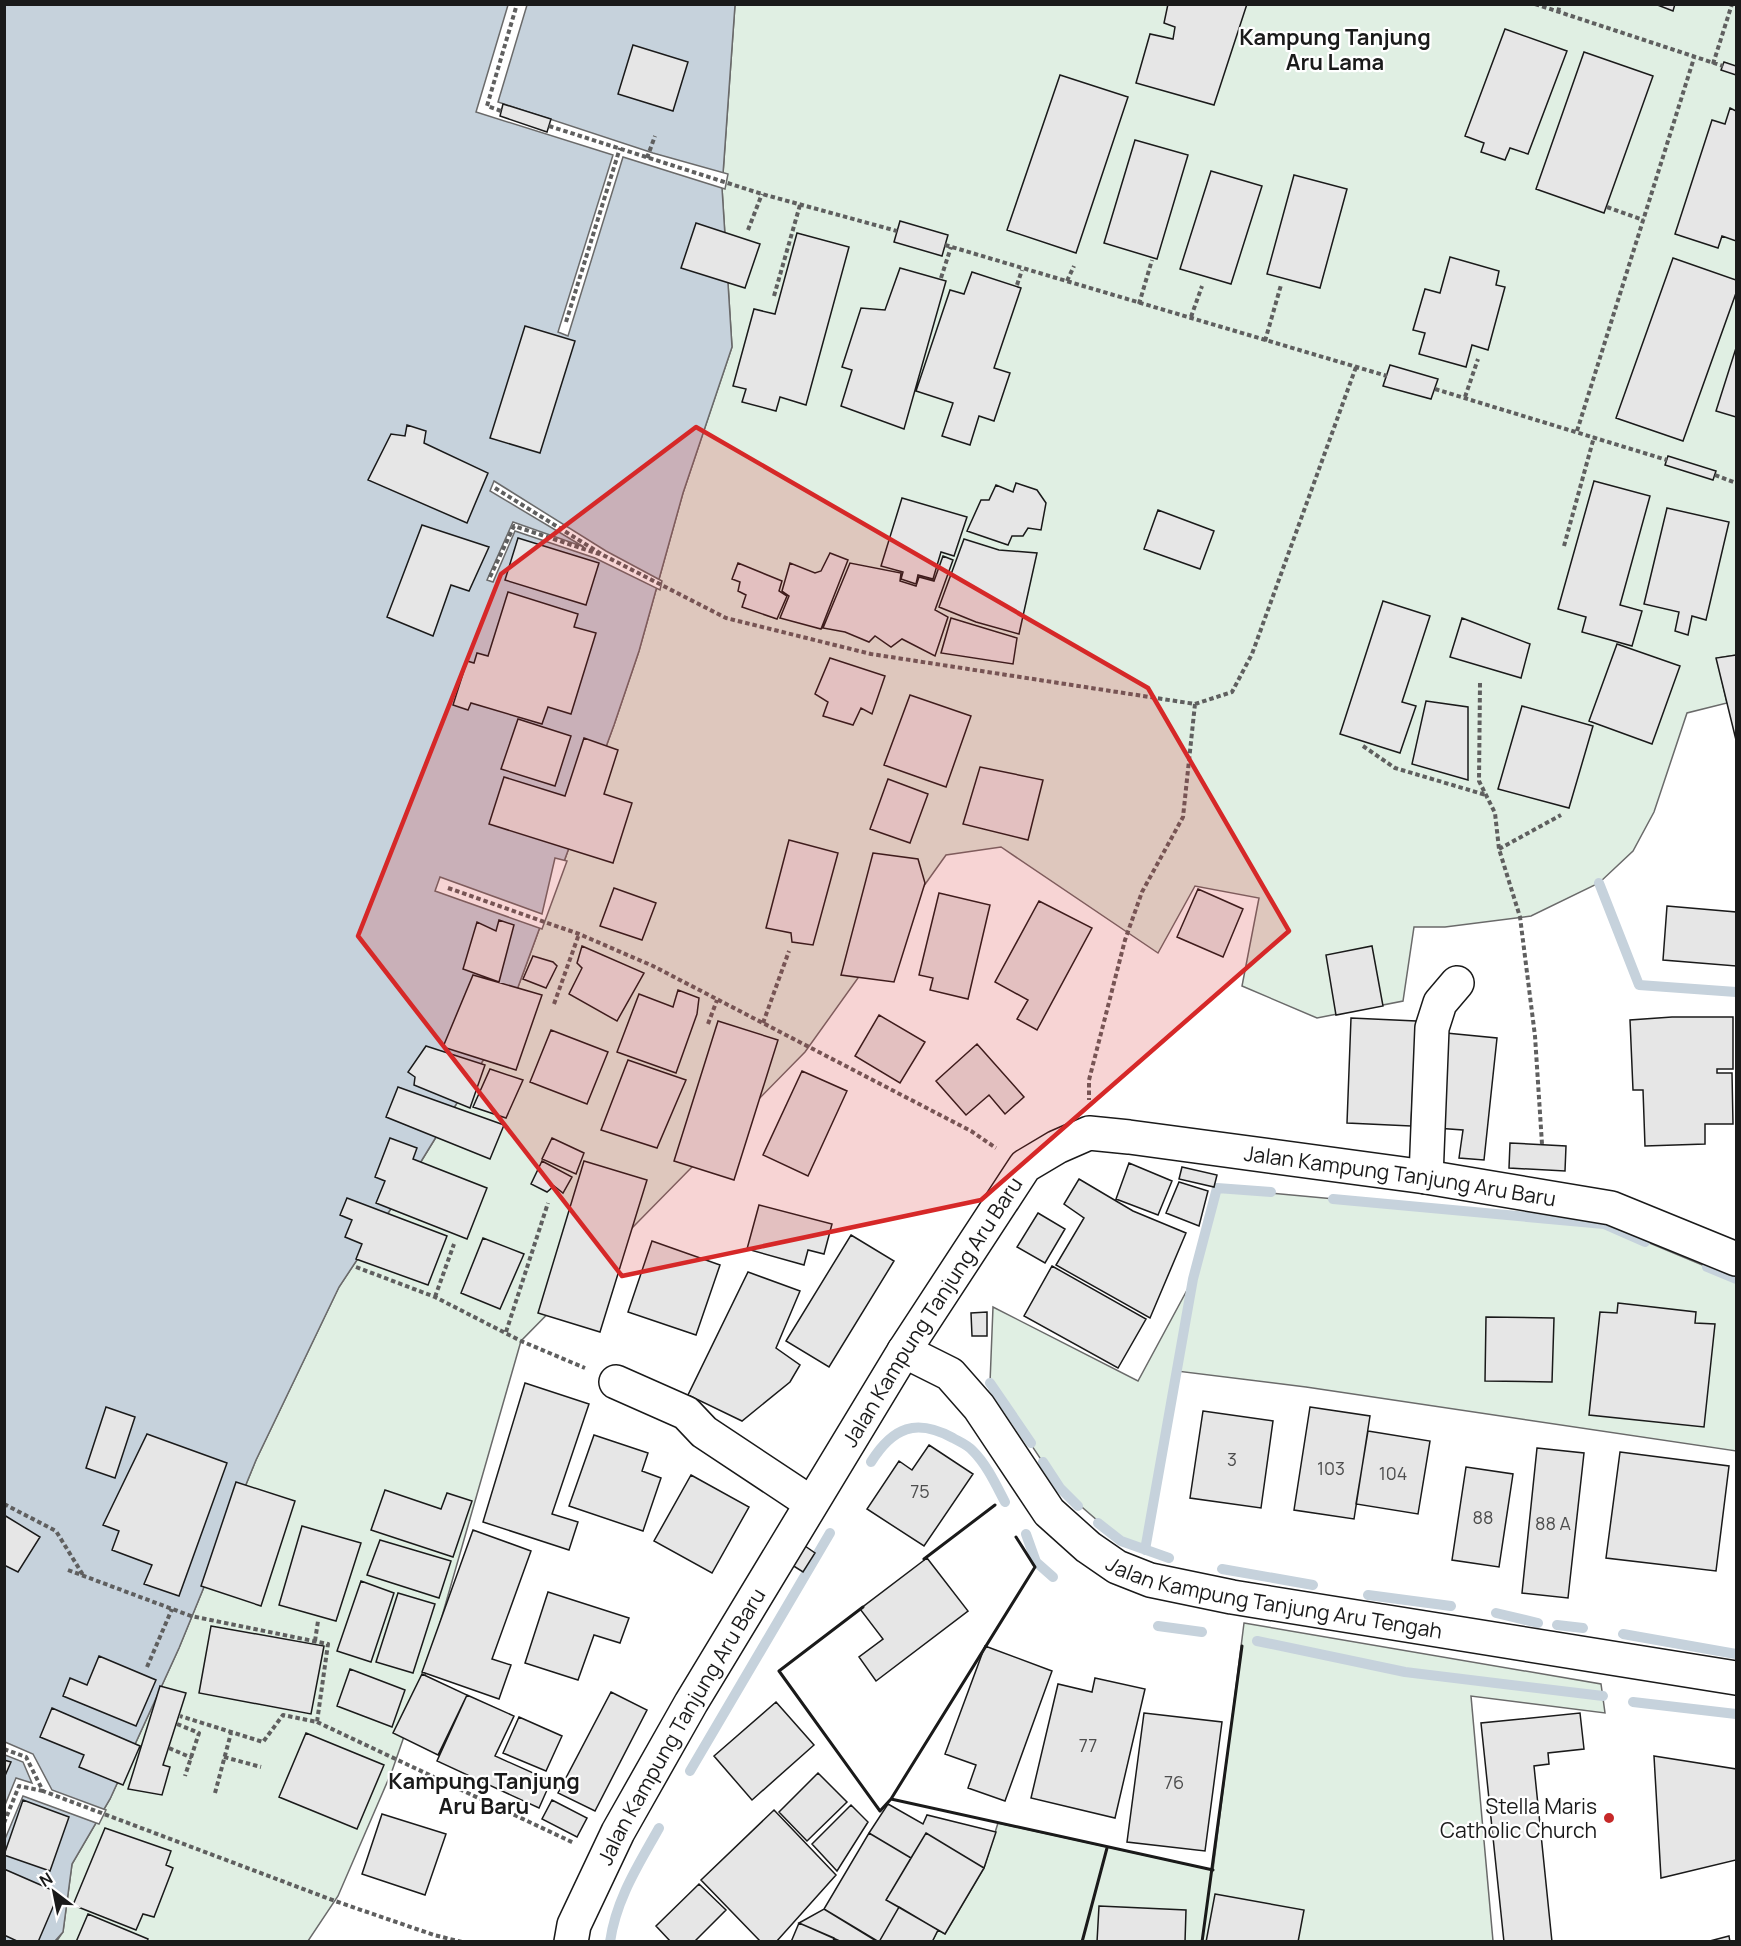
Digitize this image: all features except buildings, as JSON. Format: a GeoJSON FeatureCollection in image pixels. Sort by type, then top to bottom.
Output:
{"type":"FeatureCollection","features":[{"type":"Feature","properties":{"kind":"street"},"geometry":{"type":"LineString","coordinates":[[1426,1177],[1432,1028],[1440,1003],[1457,983]]}},
{"type":"Feature","properties":{"kind":"street","name":"Jalan Kampung Tanjung Aru Baru"},"geometry":{"type":"LineString","coordinates":[[571,1941],[574,1925],[605,1858],[691,1703],[904,1350],[1025,1166],[1057,1147],[1089,1133],[1426,1177],[1611,1208],[1737,1259]]}},
{"type":"Feature","properties":{"kind":"street","name":"Jalan Kampung Tanjung Aru Tengah"},"geometry":{"type":"LineString","coordinates":[[904,1350],[950,1374],[980,1407],[1049,1512],[1088,1548],[1117,1567],[1142,1577],[1232,1597],[1737,1678]]}},
{"type":"Feature","properties":{"kind":"street"},"geometry":{"type":"LineString","coordinates":[[616,1382],[686,1413],[704,1432],[811,1503]]}},
{"type":"Feature","properties":{"kind":"path"},"geometry":{"type":"LineString","coordinates":[[501,111],[487,106],[517,4]]}},
{"type":"Feature","properties":{"kind":"path"},"geometry":{"type":"LineString","coordinates":[[1535,4],[1723,66]]}},
{"type":"Feature","properties":{"kind":"path"},"geometry":{"type":"LineString","coordinates":[[1558,12],[1560,4]]}},
{"type":"Feature","properties":{"kind":"path"},"geometry":{"type":"LineString","coordinates":[[1713,64],[1732,4]]}},
{"type":"Feature","properties":{"kind":"path"},"geometry":{"type":"LineString","coordinates":[[1577,431],[1694,58]]}},
{"type":"Feature","properties":{"kind":"path"},"geometry":{"type":"LineString","coordinates":[[549,126],[762,194],[897,231]]}},
{"type":"Feature","properties":{"kind":"path"},"geometry":{"type":"LineString","coordinates":[[647,158],[655,136]]}},
{"type":"Feature","properties":{"kind":"path"},"geometry":{"type":"LineString","coordinates":[[566,322],[620,148]]}},
{"type":"Feature","properties":{"kind":"path"},"geometry":{"type":"LineString","coordinates":[[748,230],[762,194]]}},
{"type":"Feature","properties":{"kind":"path"},"geometry":{"type":"LineString","coordinates":[[774,296],[800,205]]}},
{"type":"Feature","properties":{"kind":"path"},"geometry":{"type":"LineString","coordinates":[[1607,207],[1643,220]]}},
{"type":"Feature","properties":{"kind":"path"},"geometry":{"type":"LineString","coordinates":[[945,245],[1022,270],[1191,317],[1387,376]]}},
{"type":"Feature","properties":{"kind":"path"},"geometry":{"type":"LineString","coordinates":[[941,278],[951,247]]}},
{"type":"Feature","properties":{"kind":"path"},"geometry":{"type":"LineString","coordinates":[[1139,304],[1152,260]]}},
{"type":"Feature","properties":{"kind":"path"},"geometry":{"type":"LineString","coordinates":[[1067,281],[1074,266]]}},
{"type":"Feature","properties":{"kind":"path"},"geometry":{"type":"LineString","coordinates":[[1017,285],[1022,270]]}},
{"type":"Feature","properties":{"kind":"path"},"geometry":{"type":"LineString","coordinates":[[1265,341],[1281,285]]}},
{"type":"Feature","properties":{"kind":"path"},"geometry":{"type":"LineString","coordinates":[[1191,317],[1202,286]]}},
{"type":"Feature","properties":{"kind":"path"},"geometry":{"type":"LineString","coordinates":[[1465,397],[1478,359]]}},
{"type":"Feature","properties":{"kind":"path"},"geometry":{"type":"LineString","coordinates":[[495,488],[603,555],[726,618],[871,654],[1195,704],[1232,692],[1252,654],[1356,367]]}},
{"type":"Feature","properties":{"kind":"path"},"geometry":{"type":"LineString","coordinates":[[1435,388],[1667,460]]}},
{"type":"Feature","properties":{"kind":"path"},"geometry":{"type":"LineString","coordinates":[[1564,546],[1594,437]]}},
{"type":"Feature","properties":{"kind":"path"},"geometry":{"type":"LineString","coordinates":[[1715,476],[1737,483]]}},
{"type":"Feature","properties":{"kind":"path"},"geometry":{"type":"LineString","coordinates":[[490,577],[514,526],[603,555]]}},
{"type":"Feature","properties":{"kind":"path"},"geometry":{"type":"LineString","coordinates":[[1480,683],[1479,781],[1495,813],[1499,849],[1520,918],[1535,1036],[1542,1144]]}},
{"type":"Feature","properties":{"kind":"path"},"geometry":{"type":"LineString","coordinates":[[1089,1133],[1089,1080],[1125,940],[1142,892],[1183,818],[1195,704]]}},
{"type":"Feature","properties":{"kind":"path"},"geometry":{"type":"LineString","coordinates":[[1363,746],[1395,768],[1486,796]]}},
{"type":"Feature","properties":{"kind":"path"},"geometry":{"type":"LineString","coordinates":[[1499,849],[1561,815]]}},
{"type":"Feature","properties":{"kind":"path"},"geometry":{"type":"LineString","coordinates":[[448,888],[579,934],[653,966],[970,1131],[1025,1166]]}},
{"type":"Feature","properties":{"kind":"path"},"geometry":{"type":"LineString","coordinates":[[554,1004],[579,934]]}},
{"type":"Feature","properties":{"kind":"path"},"geometry":{"type":"LineString","coordinates":[[762,1023],[789,951]]}},
{"type":"Feature","properties":{"kind":"path"},"geometry":{"type":"LineString","coordinates":[[708,1024],[717,1000]]}},
{"type":"Feature","properties":{"kind":"path"},"geometry":{"type":"LineString","coordinates":[[506,1332],[548,1203]]}},
{"type":"Feature","properties":{"kind":"path"},"geometry":{"type":"LineString","coordinates":[[435,1297],[454,1244]]}},
{"type":"Feature","properties":{"kind":"path"},"geometry":{"type":"LineString","coordinates":[[356,1267],[435,1297],[616,1382]]}},
{"type":"Feature","properties":{"kind":"path"},"geometry":{"type":"LineString","coordinates":[[4,1504],[56,1531],[83,1576]]}},
{"type":"Feature","properties":{"kind":"path"},"geometry":{"type":"LineString","coordinates":[[68,1570],[191,1616],[328,1644],[317,1722]]}},
{"type":"Feature","properties":{"kind":"path"},"geometry":{"type":"LineString","coordinates":[[147,1667],[172,1609]]}},
{"type":"Feature","properties":{"kind":"path"},"geometry":{"type":"LineString","coordinates":[[315,1641],[318,1621]]}},
{"type":"Feature","properties":{"kind":"path"},"geometry":{"type":"LineString","coordinates":[[180,1716],[262,1742],[283,1715],[317,1722],[605,1858]]}},
{"type":"Feature","properties":{"kind":"path"},"geometry":{"type":"LineString","coordinates":[[177,1724],[199,1733],[185,1776]]}},
{"type":"Feature","properties":{"kind":"path"},"geometry":{"type":"LineString","coordinates":[[215,1793],[231,1733]]}},
{"type":"Feature","properties":{"kind":"path"},"geometry":{"type":"LineString","coordinates":[[169,1748],[192,1758]]}},
{"type":"Feature","properties":{"kind":"path"},"geometry":{"type":"LineString","coordinates":[[4,1749],[26,1757],[43,1791]]}},
{"type":"Feature","properties":{"kind":"path"},"geometry":{"type":"LineString","coordinates":[[224,1757],[261,1767]]}},
{"type":"Feature","properties":{"kind":"path"},"geometry":{"type":"LineString","coordinates":[[4,1822],[19,1785],[43,1791],[335,1901],[434,1935],[462,1941]]}},
{"type":"Feature","properties":{"kind":"highlighted area"},"geometry":{"type":"Polygon","coordinates":[[[696,427],[1148,688],[1289,931],[981,1200],[622,1276],[358,936],[501,574],[696,427]]]}},
{"type":"Feature","properties":{"kind":"green space"},"geometry":{"type":"Polygon","coordinates":[[[735,5],[1736,5],[1736,655],[1717,658],[1727,703],[1687,713],[1654,812],[1633,851],[1599,883],[1531,916],[1445,927],[1414,927],[1403,1001],[1317,1018],[1242,986],[1259,898],[1195,886],[1158,953],[1001,847],[946,855],[805,1052],[521,1341],[424,1679],[392,1771],[338,1896],[308,1941],[56,1942],[63,1932],[72,1864],[110,1799],[179,1648],[256,1460],[339,1287],[406,1186],[503,1028],[614,725],[639,651],[683,493],[732,347],[722,188],[735,5]]]}},
{"type":"Feature","properties":{"kind":"green space"},"geometry":{"type":"Polygon","coordinates":[[[1217,1188],[1604,1224],[1736,1279],[1736,1451],[1306,1387],[1177,1371],[1145,1550],[1121,1541],[1060,1488],[990,1383],[993,1307],[1138,1381],[1193,1279],[1217,1188]]]}},
{"type":"Feature","properties":{"kind":"green space"},"geometry":{"type":"Polygon","coordinates":[[[1244,1623],[1601,1684],[1605,1713],[1471,1696],[1493,1941],[932,1942],[938,1930],[945,1934],[984,1868],[998,1823],[1213,1870],[1244,1623]]]}},
{"type":"Feature","properties":{"kind":"shaded area"},"geometry":{"type":"Polygon","coordinates":[[[5,5],[735,5],[722,188],[732,347],[683,493],[639,651],[503,1028],[406,1186],[339,1287],[256,1460],[179,1648],[110,1799],[72,1864],[63,1932],[55,1941],[5,1942],[5,5]]]}},
{"type":"Feature","properties":{"kind":"pier"},"geometry":{"type":"Polygon","coordinates":[[[508,5],[527,5],[498,102],[653,153],[728,174],[725,189],[623,157],[568,336],[558,332],[613,155],[476,112],[508,5]]]}},
{"type":"Feature","properties":{"kind":"pier"},"geometry":{"type":"Polygon","coordinates":[[[494,481],[606,551],[662,581],[660,590],[595,558],[515,531],[493,582],[487,580],[513,522],[584,547],[490,491],[494,481]]]}},
{"type":"Feature","properties":{"kind":"pier"},"geometry":{"type":"Polygon","coordinates":[[[555,858],[567,861],[542,929],[435,891],[440,877],[542,914],[555,858]]]}},
{"type":"Feature","properties":{"kind":"pier"},"geometry":{"type":"Polygon","coordinates":[[[5,1742],[33,1754],[52,1790],[106,1810],[99,1824],[23,1796],[5,1839],[5,1805],[16,1778],[32,1783],[23,1762],[5,1755],[5,1742]]]}},
{"type":"Feature","properties":{"kind":"waterway"},"geometry":{"type":"LineString","coordinates":[[1599,883],[1639,985],[1736,992]]}},
{"type":"Feature","properties":{"kind":"waterway"},"geometry":{"type":"LineString","coordinates":[[1145,1550],[1193,1279],[1217,1188],[1271,1192]]}},
{"type":"Feature","properties":{"kind":"waterway"},"geometry":{"type":"LineString","coordinates":[[1333,1199],[1604,1224],[1645,1242]]}},
{"type":"Feature","properties":{"kind":"waterway"},"geometry":{"type":"LineString","coordinates":[[1707,1267],[1736,1279]]}},
{"type":"Feature","properties":{"kind":"waterway"},"geometry":{"type":"LineString","coordinates":[[990,1383],[1031,1443]]}},
{"type":"Feature","properties":{"kind":"waterway"},"geometry":{"type":"LineString","coordinates":[[871,1462],[879,1450],[897,1434],[906,1429],[928,1428],[969,1447],[987,1469],[1005,1502]]}},
{"type":"Feature","properties":{"kind":"waterway"},"geometry":{"type":"LineString","coordinates":[[1043,1462],[1060,1488],[1078,1506]]}},
{"type":"Feature","properties":{"kind":"waterway"},"geometry":{"type":"LineString","coordinates":[[1098,1523],[1121,1541],[1169,1558]]}},
{"type":"Feature","properties":{"kind":"waterway"},"geometry":{"type":"LineString","coordinates":[[690,1771],[830,1533]]}},
{"type":"Feature","properties":{"kind":"waterway"},"geometry":{"type":"LineString","coordinates":[[1026,1534],[1036,1562],[1053,1577]]}},
{"type":"Feature","properties":{"kind":"waterway"},"geometry":{"type":"LineString","coordinates":[[1222,1569],[1313,1585]]}},
{"type":"Feature","properties":{"kind":"waterway"},"geometry":{"type":"LineString","coordinates":[[1368,1595],[1451,1606]]}},
{"type":"Feature","properties":{"kind":"waterway"},"geometry":{"type":"LineString","coordinates":[[1496,1613],[1538,1623]]}},
{"type":"Feature","properties":{"kind":"waterway"},"geometry":{"type":"LineString","coordinates":[[1557,1625],[1583,1628]]}},
{"type":"Feature","properties":{"kind":"waterway"},"geometry":{"type":"LineString","coordinates":[[1158,1626],[1202,1632]]}},
{"type":"Feature","properties":{"kind":"waterway"},"geometry":{"type":"LineString","coordinates":[[1623,1634],[1736,1654]]}},
{"type":"Feature","properties":{"kind":"waterway"},"geometry":{"type":"LineString","coordinates":[[1257,1641],[1405,1672],[1603,1696]]}},
{"type":"Feature","properties":{"kind":"waterway"},"geometry":{"type":"LineString","coordinates":[[1633,1702],[1736,1714]]}},
{"type":"Feature","properties":{"kind":"waterway"},"geometry":{"type":"LineString","coordinates":[[610,1942],[617,1911],[623,1897],[659,1828]]}},
{"type":"Feature","properties":{"kind":"wall"},"geometry":{"type":"LineString","coordinates":[[924,1559],[995,1505]]}},
{"type":"Feature","properties":{"kind":"wall"},"geometry":{"type":"LineString","coordinates":[[1016,1537],[1035,1567],[891,1799],[1213,1870]]}},
{"type":"Feature","properties":{"kind":"wall"},"geometry":{"type":"LineString","coordinates":[[863,1607],[779,1671],[880,1811],[891,1799]]}},
{"type":"Feature","properties":{"kind":"wall"},"geometry":{"type":"LineString","coordinates":[[1202,1942],[1242,1646]]}},
{"type":"Feature","properties":{"kind":"wall"},"geometry":{"type":"LineString","coordinates":[[1082,1942],[1107,1848]]}},
{"type":"Feature","properties":{"kind":"place","name":"Stella Maris Catholic Church"},"geometry":{"type":"Point","coordinates":[1609,1818]}},
{"type":"Feature","properties":{"kind":"district","name":"Kampung Tanjung Aru Lama"},"geometry":{"type":"Point","coordinates":[1335,50]}},
{"type":"Feature","properties":{"kind":"district","name":"Kampung Tanjung Aru Baru"},"geometry":{"type":"Point","coordinates":[484,1794]}}]}
